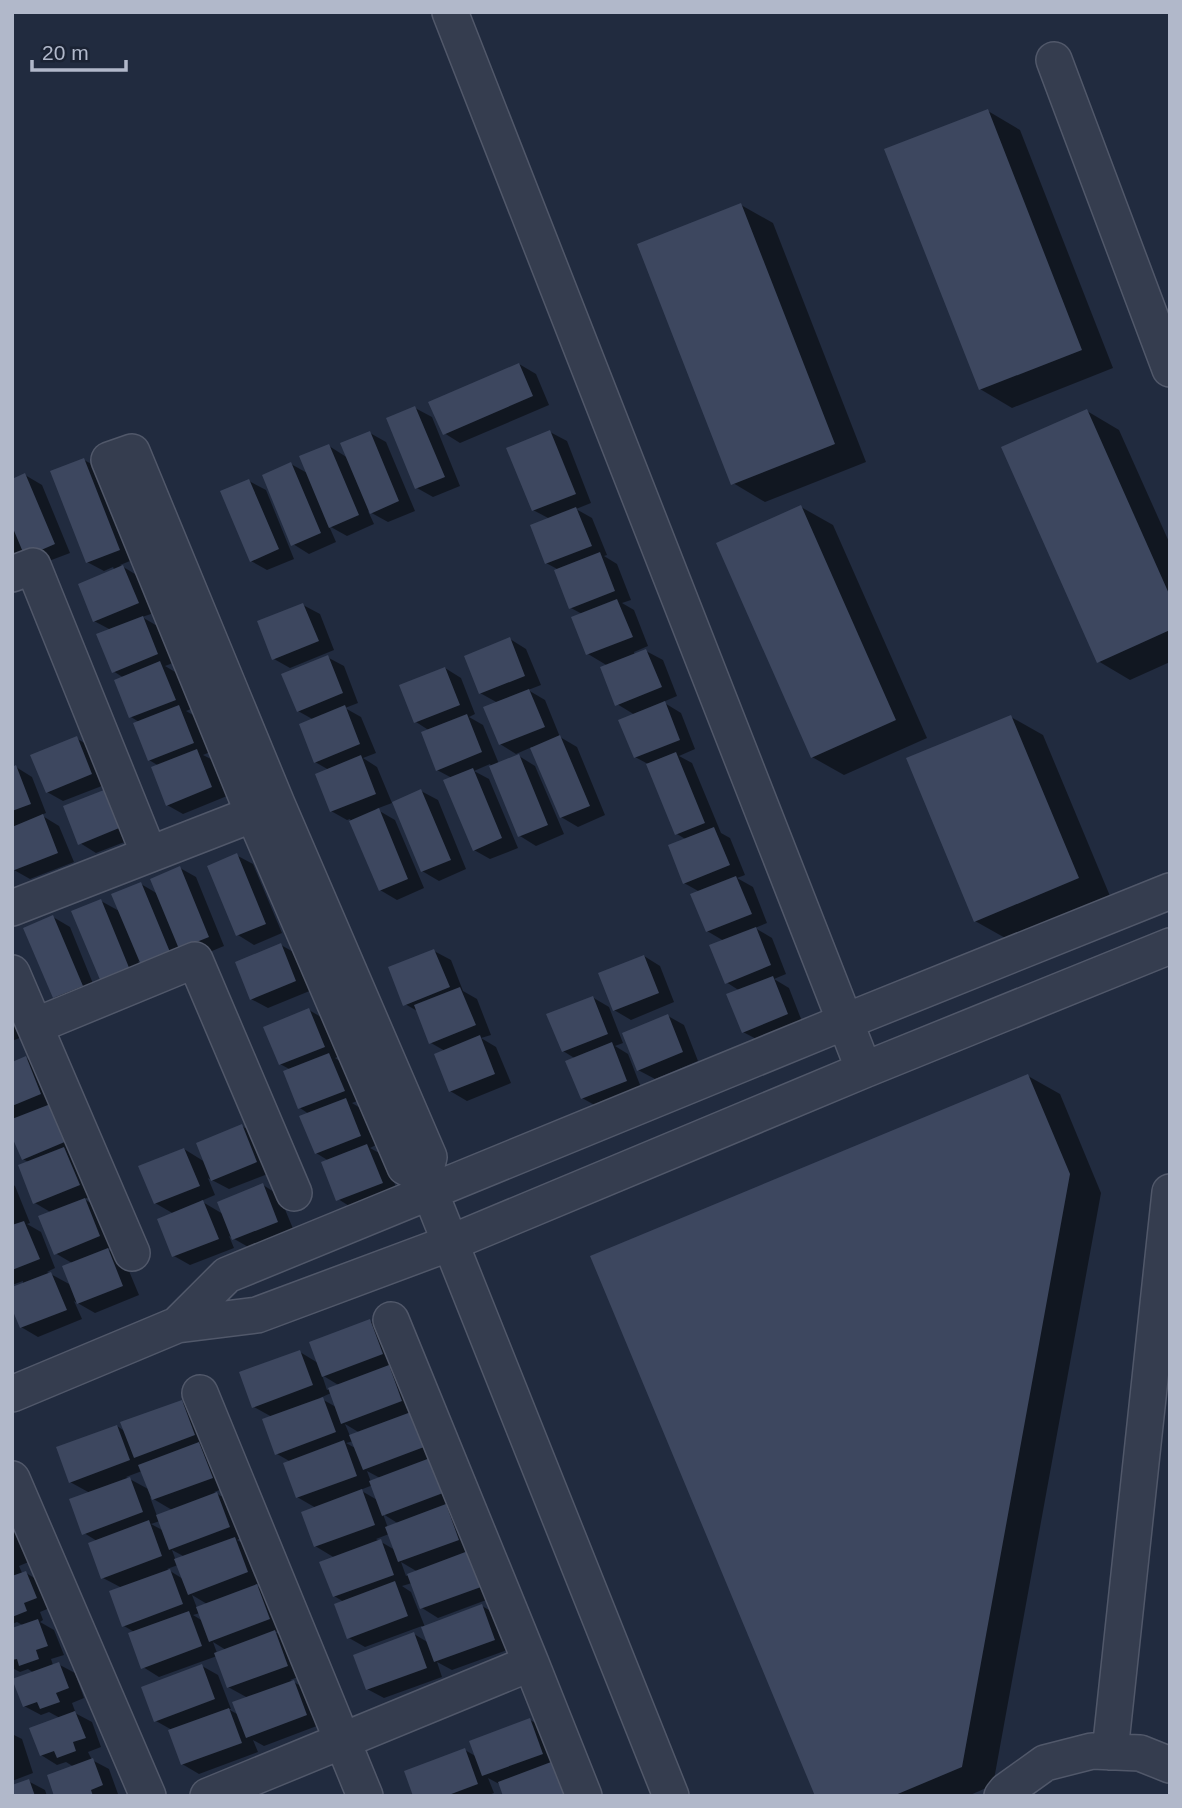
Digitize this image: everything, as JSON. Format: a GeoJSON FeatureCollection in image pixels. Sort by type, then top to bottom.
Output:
{"type":"FeatureCollection","features":[{"type":"Feature","properties":{"kind":"street"},"geometry":{"type":"LineString","coordinates":[[450,12],[863,1070]]}},
{"type":"Feature","properties":{"kind":"street"},"geometry":{"type":"LineString","coordinates":[[1054,60],[1170,369]]}},
{"type":"Feature","properties":{"kind":"street"},"geometry":{"type":"LineString","coordinates":[[265,809],[109,460],[132,452],[265,809],[405,1167],[427,1184],[671,1796]]}},
{"type":"Feature","properties":{"kind":"street"},"geometry":{"type":"LineString","coordinates":[[12,574],[33,566],[149,854]]}},
{"type":"Feature","properties":{"kind":"street"},"geometry":{"type":"LineString","coordinates":[[12,908],[265,809]]}},
{"type":"Feature","properties":{"kind":"street"},"geometry":{"type":"LineString","coordinates":[[177,1325],[227,1275],[427,1184],[845,1022],[1170,891]]}},
{"type":"Feature","properties":{"kind":"street"},"geometry":{"type":"LineString","coordinates":[[12,1394],[177,1325],[257,1315],[450,1242],[863,1070],[1170,947]]}},
{"type":"Feature","properties":{"kind":"street"},"geometry":{"type":"LineString","coordinates":[[35,1026],[195,960],[294,1193]]}},
{"type":"Feature","properties":{"kind":"street"},"geometry":{"type":"LineString","coordinates":[[12,972],[132,1253]]}},
{"type":"Feature","properties":{"kind":"street"},"geometry":{"type":"LineString","coordinates":[[1110,1752],[1170,1192]]}},
{"type":"Feature","properties":{"kind":"street"},"geometry":{"type":"LineString","coordinates":[[391,1320],[584,1796]]}},
{"type":"Feature","properties":{"kind":"street"},"geometry":{"type":"LineString","coordinates":[[200,1393],[365,1796]]}},
{"type":"Feature","properties":{"kind":"street"},"geometry":{"type":"LineString","coordinates":[[12,1479],[148,1796]]}},
{"type":"Feature","properties":{"kind":"street"},"geometry":{"type":"LineString","coordinates":[[208,1796],[531,1663]]}},
{"type":"Feature","properties":{"kind":"street"},"geometry":{"type":"LineString","coordinates":[[1002,1796],[1045,1763],[1092,1751],[1140,1753],[1170,1765]]}},
{"type":"Feature","properties":{"kind":"building"},"geometry":{"type":"Polygon","coordinates":[[[988,109],[1082,350],[979,390],[884,149],[988,109]]]}},
{"type":"Feature","properties":{"kind":"building"},"geometry":{"type":"Polygon","coordinates":[[[741,203],[835,444],[731,485],[637,244],[741,203]]]}},
{"type":"Feature","properties":{"kind":"building"},"geometry":{"type":"Polygon","coordinates":[[[519,363],[533,396],[443,435],[428,402],[519,363]]]}},
{"type":"Feature","properties":{"kind":"building"},"geometry":{"type":"Polygon","coordinates":[[[415,406],[445,477],[415,489],[386,418],[415,406]]]}},
{"type":"Feature","properties":{"kind":"building"},"geometry":{"type":"Polygon","coordinates":[[[1087,409],[1170,596],[1170,630],[1097,663],[1001,447],[1087,409]]]}},
{"type":"Feature","properties":{"kind":"building"},"geometry":{"type":"Polygon","coordinates":[[[550,430],[576,494],[532,511],[506,448],[550,430]]]}},
{"type":"Feature","properties":{"kind":"building"},"geometry":{"type":"Polygon","coordinates":[[[370,431],[399,501],[370,514],[340,443],[370,431]]]}},
{"type":"Feature","properties":{"kind":"building"},"geometry":{"type":"Polygon","coordinates":[[[329,444],[359,515],[329,528],[299,456],[329,444]]]}},
{"type":"Feature","properties":{"kind":"building"},"geometry":{"type":"Polygon","coordinates":[[[84,458],[120,550],[86,563],[50,471],[84,458]]]}},
{"type":"Feature","properties":{"kind":"building"},"geometry":{"type":"Polygon","coordinates":[[[291,462],[321,533],[291,546],[262,475],[291,462]]]}},
{"type":"Feature","properties":{"kind":"building"},"geometry":{"type":"Polygon","coordinates":[[[25,473],[55,544],[25,557],[12,526],[12,479],[25,473]]]}},
{"type":"Feature","properties":{"kind":"building"},"geometry":{"type":"Polygon","coordinates":[[[249,479],[279,549],[250,562],[220,491],[249,479]]]}},
{"type":"Feature","properties":{"kind":"building"},"geometry":{"type":"Polygon","coordinates":[[[801,505],[896,720],[811,758],[716,543],[801,505]]]}},
{"type":"Feature","properties":{"kind":"building"},"geometry":{"type":"Polygon","coordinates":[[[576,507],[592,546],[545,564],[530,525],[576,507]]]}},
{"type":"Feature","properties":{"kind":"building"},"geometry":{"type":"Polygon","coordinates":[[[600,552],[615,591],[569,609],[554,570],[600,552]]]}},
{"type":"Feature","properties":{"kind":"building"},"geometry":{"type":"Polygon","coordinates":[[[123,565],[139,603],[93,622],[78,584],[123,565]]]}},
{"type":"Feature","properties":{"kind":"building"},"geometry":{"type":"Polygon","coordinates":[[[617,599],[633,637],[586,655],[571,617],[617,599]]]}},
{"type":"Feature","properties":{"kind":"building"},"geometry":{"type":"Polygon","coordinates":[[[303,603],[319,641],[272,660],[257,621],[303,603]]]}},
{"type":"Feature","properties":{"kind":"building"},"geometry":{"type":"Polygon","coordinates":[[[143,616],[158,654],[112,673],[96,634],[143,616]]]}},
{"type":"Feature","properties":{"kind":"building"},"geometry":{"type":"Polygon","coordinates":[[[510,637],[525,676],[479,694],[464,656],[510,637]]]}},
{"type":"Feature","properties":{"kind":"building"},"geometry":{"type":"Polygon","coordinates":[[[646,649],[662,687],[615,706],[600,667],[646,649]]]}},
{"type":"Feature","properties":{"kind":"building"},"geometry":{"type":"Polygon","coordinates":[[[328,655],[343,693],[297,712],[281,674],[328,655]]]}},
{"type":"Feature","properties":{"kind":"building"},"geometry":{"type":"Polygon","coordinates":[[[160,661],[176,700],[129,718],[114,680],[160,661]]]}},
{"type":"Feature","properties":{"kind":"building"},"geometry":{"type":"Polygon","coordinates":[[[445,667],[460,705],[414,723],[399,685],[445,667]]]}},
{"type":"Feature","properties":{"kind":"building"},"geometry":{"type":"Polygon","coordinates":[[[529,689],[545,727],[499,745],[483,707],[529,689]]]}},
{"type":"Feature","properties":{"kind":"building"},"geometry":{"type":"Polygon","coordinates":[[[665,701],[680,740],[634,758],[618,720],[665,701]]]}},
{"type":"Feature","properties":{"kind":"building"},"geometry":{"type":"Polygon","coordinates":[[[179,705],[194,743],[148,761],[133,723],[179,705]]]}},
{"type":"Feature","properties":{"kind":"building"},"geometry":{"type":"Polygon","coordinates":[[[345,705],[360,744],[314,763],[299,724],[345,705]]]}},
{"type":"Feature","properties":{"kind":"building"},"geometry":{"type":"Polygon","coordinates":[[[467,714],[482,752],[436,771],[421,732],[467,714]]]}},
{"type":"Feature","properties":{"kind":"building"},"geometry":{"type":"Polygon","coordinates":[[[1011,715],[1079,878],[974,922],[906,758],[1011,715]]]}},
{"type":"Feature","properties":{"kind":"building"},"geometry":{"type":"Polygon","coordinates":[[[560,735],[590,806],[560,818],[530,748],[560,735]]]}},
{"type":"Feature","properties":{"kind":"building"},"geometry":{"type":"Polygon","coordinates":[[[77,736],[92,774],[46,793],[30,755],[77,736]]]}},
{"type":"Feature","properties":{"kind":"building"},"geometry":{"type":"Polygon","coordinates":[[[197,749],[212,787],[166,806],[151,767],[197,749]]]}},
{"type":"Feature","properties":{"kind":"building"},"geometry":{"type":"Polygon","coordinates":[[[676,752],[705,823],[675,835],[646,764],[676,752]]]}},
{"type":"Feature","properties":{"kind":"building"},"geometry":{"type":"Polygon","coordinates":[[[519,754],[548,825],[518,837],[489,766],[519,754]]]}},
{"type":"Feature","properties":{"kind":"building"},"geometry":{"type":"Polygon","coordinates":[[[361,755],[376,794],[330,812],[315,774],[361,755]]]}},
{"type":"Feature","properties":{"kind":"building"},"geometry":{"type":"Polygon","coordinates":[[[16,765],[31,804],[12,811],[12,767],[16,765]]]}},
{"type":"Feature","properties":{"kind":"building"},"geometry":{"type":"Polygon","coordinates":[[[473,768],[502,838],[473,851],[443,780],[473,768]]]}},
{"type":"Feature","properties":{"kind":"building"},"geometry":{"type":"Polygon","coordinates":[[[109,788],[124,826],[78,845],[63,806],[109,788]]]}},
{"type":"Feature","properties":{"kind":"building"},"geometry":{"type":"Polygon","coordinates":[[[421,789],[451,860],[421,872],[392,802],[421,789]]]}},
{"type":"Feature","properties":{"kind":"building"},"geometry":{"type":"Polygon","coordinates":[[[379,808],[408,879],[379,891],[349,821],[379,808]]]}},
{"type":"Feature","properties":{"kind":"building"},"geometry":{"type":"Polygon","coordinates":[[[43,814],[58,853],[12,871],[12,827],[43,814]]]}},
{"type":"Feature","properties":{"kind":"building"},"geometry":{"type":"Polygon","coordinates":[[[714,827],[730,865],[683,884],[668,845],[714,827]]]}},
{"type":"Feature","properties":{"kind":"building"},"geometry":{"type":"Polygon","coordinates":[[[237,853],[266,924],[236,936],[207,866],[237,853]]]}},
{"type":"Feature","properties":{"kind":"building"},"geometry":{"type":"Polygon","coordinates":[[[180,866],[209,937],[179,949],[150,879],[180,866]]]}},
{"type":"Feature","properties":{"kind":"building"},"geometry":{"type":"Polygon","coordinates":[[[736,876],[752,914],[706,932],[690,894],[736,876]]]}},
{"type":"Feature","properties":{"kind":"building"},"geometry":{"type":"Polygon","coordinates":[[[141,882],[170,952],[141,965],[111,894],[141,882]]]}},
{"type":"Feature","properties":{"kind":"building"},"geometry":{"type":"Polygon","coordinates":[[[101,899],[130,970],[101,982],[71,911],[101,899]]]}},
{"type":"Feature","properties":{"kind":"building"},"geometry":{"type":"Polygon","coordinates":[[[53,915],[83,986],[53,998],[23,928],[53,915]]]}},
{"type":"Feature","properties":{"kind":"building"},"geometry":{"type":"Polygon","coordinates":[[[756,927],[771,965],[725,984],[709,945],[756,927]]]}},
{"type":"Feature","properties":{"kind":"building"},"geometry":{"type":"Polygon","coordinates":[[[281,943],[296,981],[250,1000],[235,962],[281,943]]]}},
{"type":"Feature","properties":{"kind":"building"},"geometry":{"type":"Polygon","coordinates":[[[434,949],[450,987],[403,1006],[388,967],[434,949]]]}},
{"type":"Feature","properties":{"kind":"building"},"geometry":{"type":"Polygon","coordinates":[[[644,955],[659,993],[613,1011],[598,973],[644,955]]]}},
{"type":"Feature","properties":{"kind":"building"},"geometry":{"type":"Polygon","coordinates":[[[773,976],[788,1014],[742,1033],[726,994],[773,976]]]}},
{"type":"Feature","properties":{"kind":"building"},"geometry":{"type":"Polygon","coordinates":[[[460,987],[476,1025],[429,1044],[414,1005],[460,987]]]}},
{"type":"Feature","properties":{"kind":"building"},"geometry":{"type":"Polygon","coordinates":[[[593,996],[608,1034],[562,1052],[546,1014],[593,996]]]}},
{"type":"Feature","properties":{"kind":"building"},"geometry":{"type":"Polygon","coordinates":[[[309,1008],[325,1047],[279,1065],[263,1027],[309,1008]]]}},
{"type":"Feature","properties":{"kind":"building"},"geometry":{"type":"Polygon","coordinates":[[[668,1014],[683,1052],[637,1071],[622,1033],[668,1014]]]}},
{"type":"Feature","properties":{"kind":"building"},"geometry":{"type":"Polygon","coordinates":[[[480,1035],[495,1074],[449,1092],[434,1054],[480,1035]]]}},
{"type":"Feature","properties":{"kind":"building"},"geometry":{"type":"Polygon","coordinates":[[[612,1042],[627,1081],[581,1099],[565,1061],[612,1042]]]}},
{"type":"Feature","properties":{"kind":"building"},"geometry":{"type":"Polygon","coordinates":[[[329,1053],[345,1091],[298,1109],[283,1071],[329,1053]]]}},
{"type":"Feature","properties":{"kind":"building"},"geometry":{"type":"Polygon","coordinates":[[[26,1056],[41,1094],[12,1106],[12,1062],[26,1056]]]}},
{"type":"Feature","properties":{"kind":"building"},"geometry":{"type":"Polygon","coordinates":[[[1028,1074],[1070,1174],[962,1767],[893,1796],[815,1796],[590,1256],[1028,1074]]]}},
{"type":"Feature","properties":{"kind":"building"},"geometry":{"type":"Polygon","coordinates":[[[346,1098],[361,1136],[315,1154],[299,1116],[346,1098]]]}},
{"type":"Feature","properties":{"kind":"building"},"geometry":{"type":"Polygon","coordinates":[[[53,1103],[67,1141],[22,1160],[12,1137],[12,1119],[53,1103]]]}},
{"type":"Feature","properties":{"kind":"building"},"geometry":{"type":"Polygon","coordinates":[[[242,1124],[257,1162],[211,1181],[196,1143],[242,1124]]]}},
{"type":"Feature","properties":{"kind":"building"},"geometry":{"type":"Polygon","coordinates":[[[367,1144],[383,1183],[336,1201],[321,1162],[367,1144]]]}},
{"type":"Feature","properties":{"kind":"building"},"geometry":{"type":"Polygon","coordinates":[[[64,1147],[80,1185],[33,1204],[18,1165],[64,1147]]]}},
{"type":"Feature","properties":{"kind":"building"},"geometry":{"type":"Polygon","coordinates":[[[184,1148],[200,1186],[154,1204],[138,1166],[184,1148]]]}},
{"type":"Feature","properties":{"kind":"building"},"geometry":{"type":"Polygon","coordinates":[[[263,1183],[278,1222],[232,1240],[217,1202],[263,1183]]]}},
{"type":"Feature","properties":{"kind":"building"},"geometry":{"type":"Polygon","coordinates":[[[85,1198],[100,1236],[54,1255],[38,1216],[85,1198]]]}},
{"type":"Feature","properties":{"kind":"building"},"geometry":{"type":"Polygon","coordinates":[[[203,1200],[219,1239],[172,1257],[157,1219],[203,1200]]]}},
{"type":"Feature","properties":{"kind":"building"},"geometry":{"type":"Polygon","coordinates":[[[24,1221],[40,1259],[12,1270],[12,1225],[24,1221]]]}},
{"type":"Feature","properties":{"kind":"building"},"geometry":{"type":"Polygon","coordinates":[[[108,1248],[123,1286],[77,1304],[62,1266],[108,1248]]]}},
{"type":"Feature","properties":{"kind":"building"},"geometry":{"type":"Polygon","coordinates":[[[51,1272],[67,1310],[20,1328],[12,1309],[12,1287],[51,1272]]]}},
{"type":"Feature","properties":{"kind":"building"},"geometry":{"type":"Polygon","coordinates":[[[370,1319],[383,1354],[322,1377],[309,1342],[370,1319]]]}},
{"type":"Feature","properties":{"kind":"building"},"geometry":{"type":"Polygon","coordinates":[[[300,1350],[313,1385],[252,1408],[239,1372],[300,1350]]]}},
{"type":"Feature","properties":{"kind":"building"},"geometry":{"type":"Polygon","coordinates":[[[389,1365],[402,1401],[341,1424],[328,1388],[389,1365]]]}},
{"type":"Feature","properties":{"kind":"building"},"geometry":{"type":"Polygon","coordinates":[[[323,1397],[336,1432],[275,1455],[262,1419],[323,1397]]]}},
{"type":"Feature","properties":{"kind":"building"},"geometry":{"type":"Polygon","coordinates":[[[182,1400],[195,1435],[134,1458],[120,1422],[182,1400]]]}},
{"type":"Feature","properties":{"kind":"building"},"geometry":{"type":"Polygon","coordinates":[[[411,1412],[424,1447],[363,1470],[349,1435],[411,1412]]]}},
{"type":"Feature","properties":{"kind":"building"},"geometry":{"type":"Polygon","coordinates":[[[117,1425],[130,1460],[69,1483],[56,1447],[117,1425]]]}},
{"type":"Feature","properties":{"kind":"building"},"geometry":{"type":"Polygon","coordinates":[[[344,1440],[357,1476],[296,1498],[283,1463],[344,1440]]]}},
{"type":"Feature","properties":{"kind":"building"},"geometry":{"type":"Polygon","coordinates":[[[199,1442],[213,1478],[152,1500],[138,1465],[199,1442]]]}},
{"type":"Feature","properties":{"kind":"building"},"geometry":{"type":"Polygon","coordinates":[[[430,1458],[443,1493],[382,1516],[369,1481],[430,1458]]]}},
{"type":"Feature","properties":{"kind":"building"},"geometry":{"type":"Polygon","coordinates":[[[130,1477],[143,1512],[82,1535],[69,1499],[130,1477]]]}},
{"type":"Feature","properties":{"kind":"building"},"geometry":{"type":"Polygon","coordinates":[[[362,1489],[375,1525],[314,1547],[301,1512],[362,1489]]]}},
{"type":"Feature","properties":{"kind":"building"},"geometry":{"type":"Polygon","coordinates":[[[217,1492],[230,1527],[169,1550],[156,1515],[217,1492]]]}},
{"type":"Feature","properties":{"kind":"building"},"geometry":{"type":"Polygon","coordinates":[[[446,1504],[459,1540],[398,1562],[385,1527],[446,1504]]]}},
{"type":"Feature","properties":{"kind":"building"},"geometry":{"type":"Polygon","coordinates":[[[149,1520],[162,1556],[101,1579],[88,1543],[149,1520]]]}},
{"type":"Feature","properties":{"kind":"building"},"geometry":{"type":"Polygon","coordinates":[[[235,1537],[248,1572],[188,1595],[174,1559],[235,1537]]]}},
{"type":"Feature","properties":{"kind":"building"},"geometry":{"type":"Polygon","coordinates":[[[381,1539],[394,1575],[333,1597],[319,1562],[381,1539]]]}},
{"type":"Feature","properties":{"kind":"building"},"geometry":{"type":"Polygon","coordinates":[[[468,1551],[481,1587],[420,1609],[407,1574],[468,1551]]]}},
{"type":"Feature","properties":{"kind":"building"},"geometry":{"type":"Polygon","coordinates":[[[170,1569],[183,1604],[122,1627],[109,1591],[170,1569]]]}},
{"type":"Feature","properties":{"kind":"building"},"geometry":{"type":"Polygon","coordinates":[[[26,1571],[37,1598],[24,1603],[27,1611],[12,1617],[12,1576],[26,1571]]]}},
{"type":"Feature","properties":{"kind":"building"},"geometry":{"type":"Polygon","coordinates":[[[395,1581],[408,1616],[347,1639],[334,1604],[395,1581]]]}},
{"type":"Feature","properties":{"kind":"building"},"geometry":{"type":"Polygon","coordinates":[[[257,1584],[270,1619],[209,1642],[196,1607],[257,1584]]]}},
{"type":"Feature","properties":{"kind":"building"},"geometry":{"type":"Polygon","coordinates":[[[482,1604],[495,1640],[434,1662],[421,1627],[482,1604]]]}},
{"type":"Feature","properties":{"kind":"building"},"geometry":{"type":"Polygon","coordinates":[[[189,1611],[202,1646],[141,1669],[128,1633],[189,1611]]]}},
{"type":"Feature","properties":{"kind":"building"},"geometry":{"type":"Polygon","coordinates":[[[38,1619],[48,1646],[36,1650],[39,1659],[19,1666],[17,1659],[12,1660],[12,1628],[38,1619]]]}},
{"type":"Feature","properties":{"kind":"building"},"geometry":{"type":"Polygon","coordinates":[[[275,1630],[288,1666],[227,1688],[214,1653],[275,1630]]]}},
{"type":"Feature","properties":{"kind":"building"},"geometry":{"type":"Polygon","coordinates":[[[414,1632],[427,1668],[366,1690],[353,1655],[414,1632]]]}},
{"type":"Feature","properties":{"kind":"building"},"geometry":{"type":"Polygon","coordinates":[[[59,1662],[69,1688],[56,1693],[60,1702],[40,1709],[37,1702],[23,1707],[12,1679],[59,1662]]]}},
{"type":"Feature","properties":{"kind":"building"},"geometry":{"type":"Polygon","coordinates":[[[202,1664],[215,1699],[154,1722],[141,1687],[202,1664]]]}},
{"type":"Feature","properties":{"kind":"building"},"geometry":{"type":"Polygon","coordinates":[[[294,1680],[307,1715],[246,1738],[232,1702],[294,1680]]]}},
{"type":"Feature","properties":{"kind":"building"},"geometry":{"type":"Polygon","coordinates":[[[229,1708],[242,1743],[181,1765],[168,1730],[229,1708]]]}},
{"type":"Feature","properties":{"kind":"building"},"geometry":{"type":"Polygon","coordinates":[[[75,1711],[86,1738],[73,1742],[76,1751],[57,1758],[54,1751],[40,1756],[29,1728],[75,1711]]]}},
{"type":"Feature","properties":{"kind":"building"},"geometry":{"type":"Polygon","coordinates":[[[530,1718],[543,1754],[482,1776],[469,1741],[530,1718]]]}},
{"type":"Feature","properties":{"kind":"building"},"geometry":{"type":"Polygon","coordinates":[[[465,1748],[478,1784],[446,1796],[413,1796],[404,1771],[465,1748]]]}},
{"type":"Feature","properties":{"kind":"building"},"geometry":{"type":"Polygon","coordinates":[[[93,1758],[103,1785],[91,1790],[93,1796],[54,1796],[47,1775],[93,1758]]]}},
{"type":"Feature","properties":{"kind":"building"},"geometry":{"type":"Polygon","coordinates":[[[559,1759],[569,1796],[503,1796],[498,1782],[559,1759]]]}},
{"type":"Feature","properties":{"kind":"building"},"geometry":{"type":"Polygon","coordinates":[[[29,1779],[35,1796],[12,1796],[12,1785],[29,1779]]]}}]}
